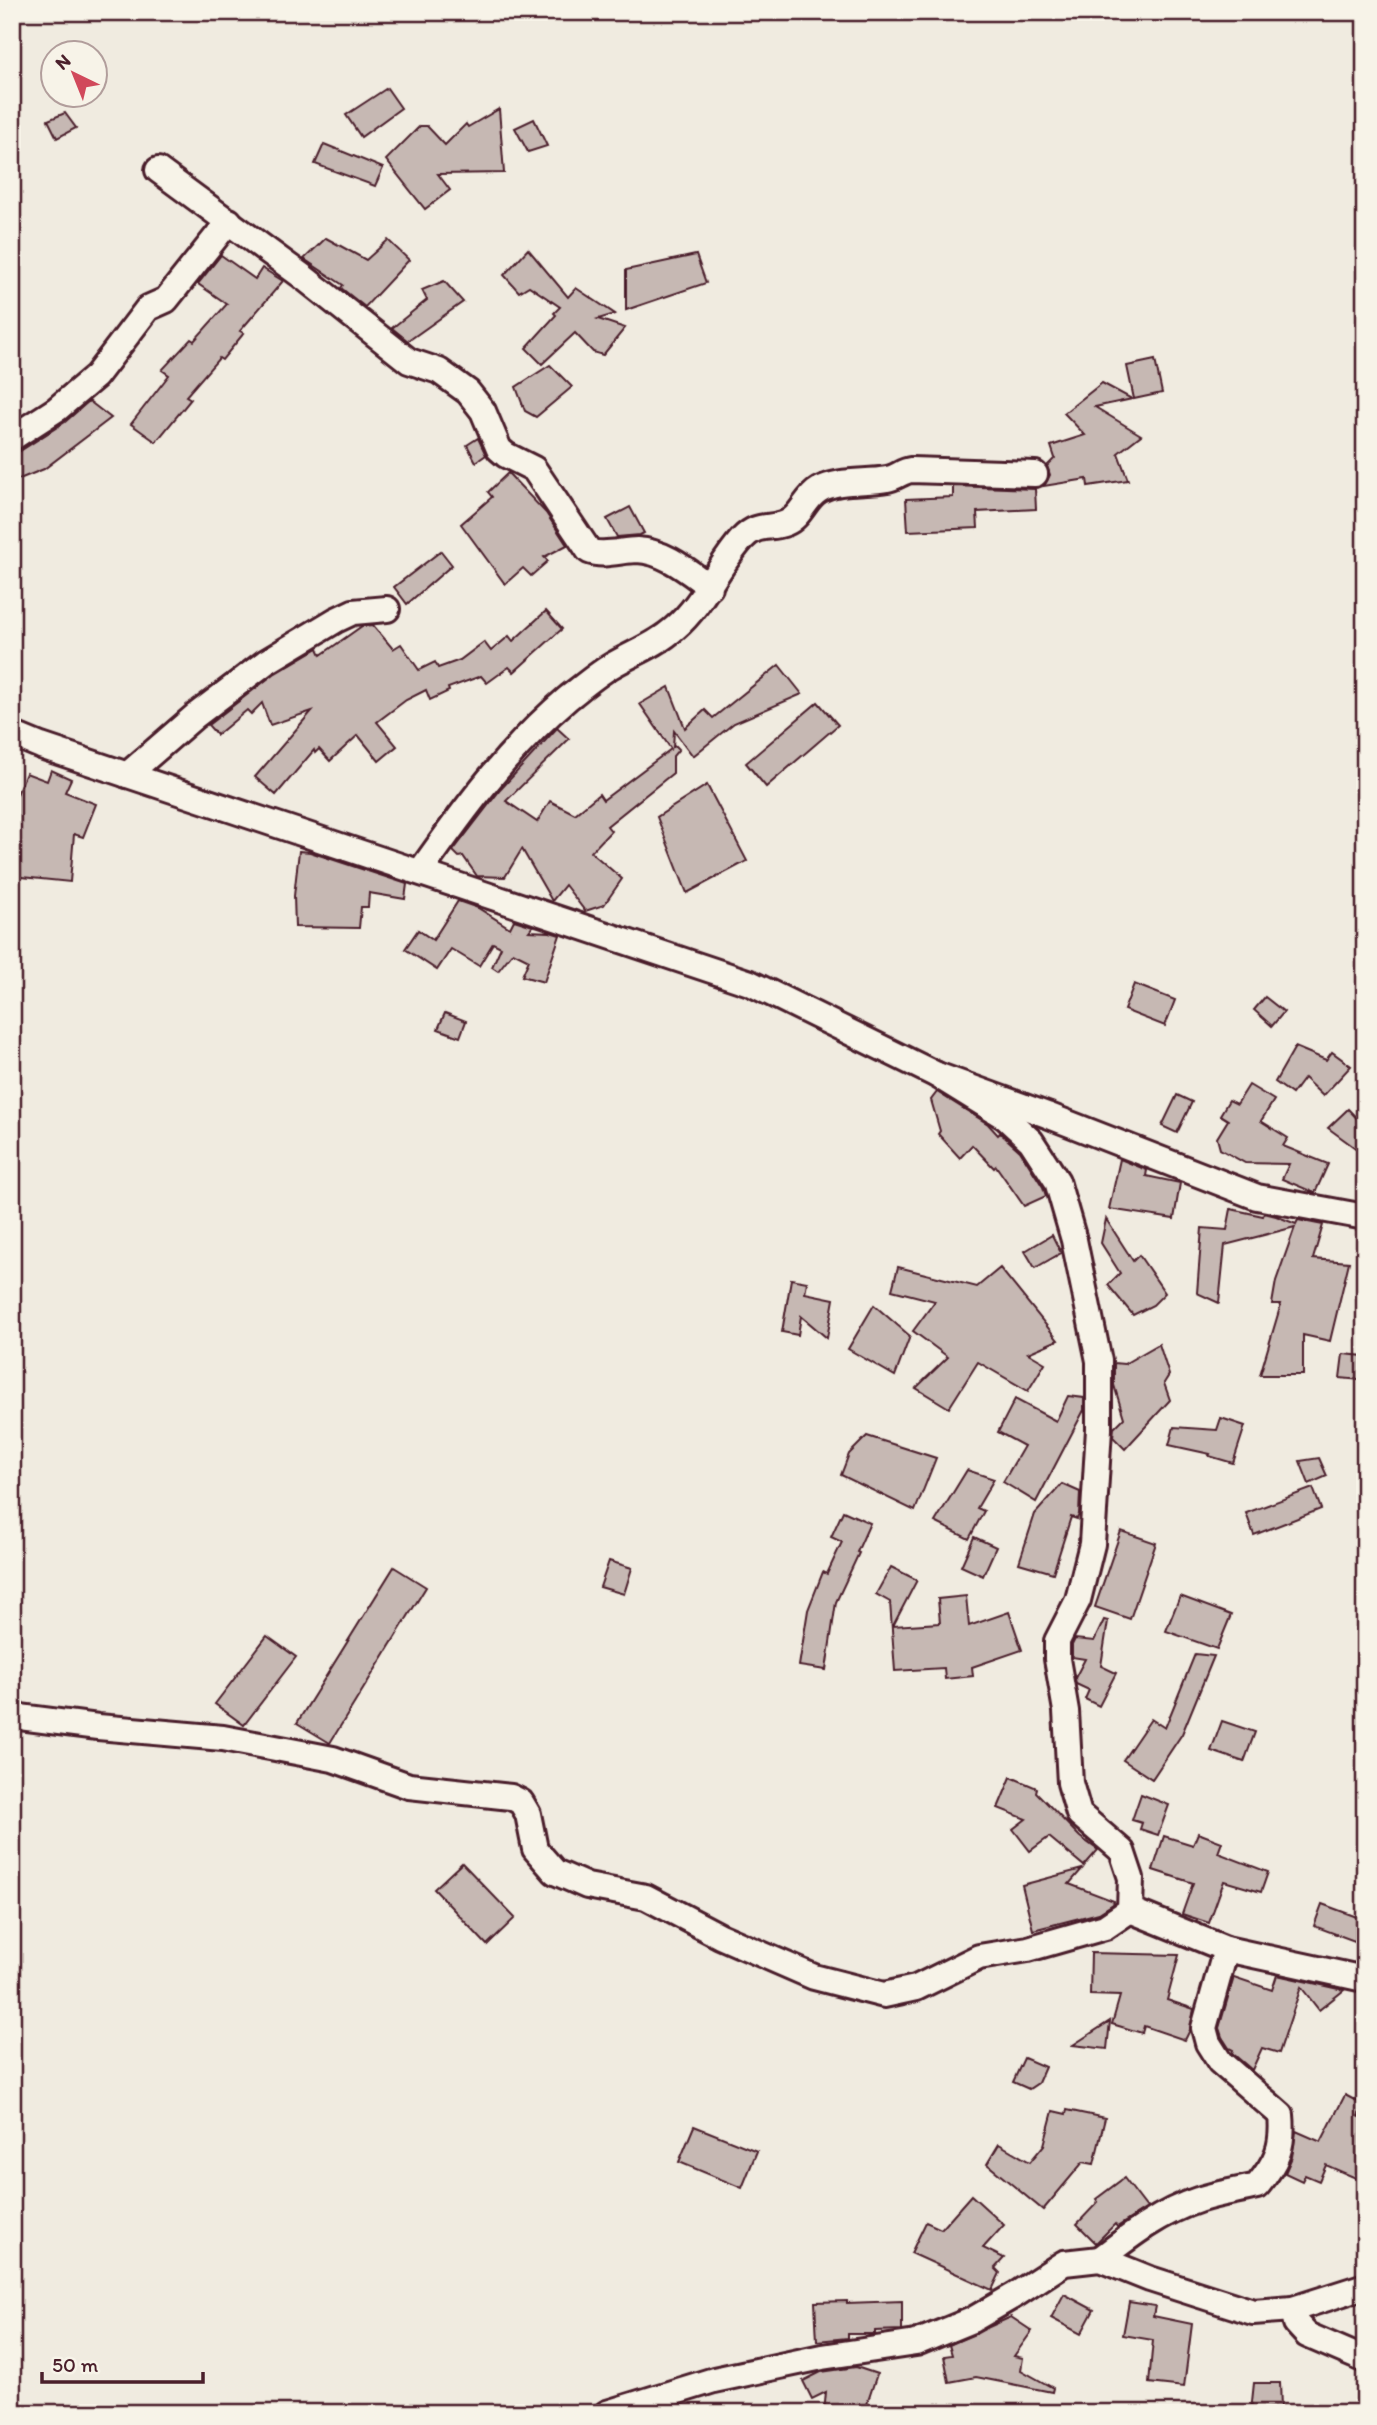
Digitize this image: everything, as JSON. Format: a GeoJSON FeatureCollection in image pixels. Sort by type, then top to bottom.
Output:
{"type":"FeatureCollection","features":[{"type":"Feature","properties":{"kind":"street"},"geometry":{"type":"LineString","coordinates":[[158,170],[302,276],[409,361],[439,371],[468,392],[483,411],[499,449],[534,469],[589,551],[596,554],[640,550],[657,555],[679,565],[710,587]]}},
{"type":"Feature","properties":{"kind":"street"},"geometry":{"type":"LineString","coordinates":[[12,438],[57,409],[96,376],[148,308],[166,300],[229,221]]}},
{"type":"Feature","properties":{"kind":"street"},"geometry":{"type":"LineString","coordinates":[[420,872],[479,789],[523,741],[568,698],[609,667],[652,646],[677,627],[710,587],[741,540],[752,531],[761,526],[790,521],[812,494],[828,486],[890,479],[911,470],[1035,474]]}},
{"type":"Feature","properties":{"kind":"street"},"geometry":{"type":"LineString","coordinates":[[127,775],[195,716],[266,662],[353,612],[387,609]]}},
{"type":"Feature","properties":{"kind":"street"},"geometry":{"type":"LineString","coordinates":[[12,734],[41,747],[750,983],[937,1075],[1005,1117],[1031,1141],[1057,1181],[1089,1307],[1099,1361],[1096,1512],[1092,1545],[1085,1581],[1058,1641],[1057,1659],[1066,1711],[1070,1783],[1079,1814],[1122,1852],[1131,1878],[1130,1910]]}},
{"type":"Feature","properties":{"kind":"street"},"geometry":{"type":"LineString","coordinates":[[937,1075],[1257,1196],[1365,1217]]}},
{"type":"Feature","properties":{"kind":"street"},"geometry":{"type":"LineString","coordinates":[[12,1716],[223,1738],[333,1759],[409,1786],[511,1797],[521,1802],[528,1814],[535,1849],[555,1872],[587,1886],[646,1897],[720,1936],[814,1977],[884,1995],[916,1988],[979,1957],[1028,1949],[1105,1927],[1130,1910]]}},
{"type":"Feature","properties":{"kind":"street"},"geometry":{"type":"LineString","coordinates":[[1130,1910],[1226,1949],[1364,1979]]}},
{"type":"Feature","properties":{"kind":"street"},"geometry":{"type":"LineString","coordinates":[[1100,2259],[1141,2227],[1173,2210],[1200,2199],[1257,2186],[1275,2161],[1283,2137],[1280,2115],[1220,2062],[1208,2043],[1203,2028],[1226,1949]]}},
{"type":"Feature","properties":{"kind":"street"},"geometry":{"type":"LineString","coordinates":[[607,2413],[714,2380],[822,2357],[916,2343],[972,2320],[1064,2263],[1100,2259],[1150,2279],[1253,2312],[1293,2309],[1365,2287]]}},
{"type":"Feature","properties":{"kind":"street"},"geometry":{"type":"LineString","coordinates":[[1293,2309],[1296,2323],[1307,2335],[1365,2360]]}},
{"type":"Feature","properties":{"kind":"building"},"geometry":{"type":"Polygon","coordinates":[[[387,88],[401,108],[361,137],[346,115],[387,88]]]}},
{"type":"Feature","properties":{"kind":"building"},"geometry":{"type":"Polygon","coordinates":[[[499,109],[504,173],[438,174],[450,190],[425,209],[386,160],[420,126],[427,126],[445,145],[466,124],[468,127],[499,109]]]}},
{"type":"Feature","properties":{"kind":"building"},"geometry":{"type":"Polygon","coordinates":[[[65,113],[76,128],[57,138],[48,120],[65,113]]]}},
{"type":"Feature","properties":{"kind":"building"},"geometry":{"type":"Polygon","coordinates":[[[534,119],[547,146],[528,152],[515,128],[534,119]]]}},
{"type":"Feature","properties":{"kind":"building"},"geometry":{"type":"Polygon","coordinates":[[[324,144],[383,168],[375,186],[315,164],[324,144]]]}},
{"type":"Feature","properties":{"kind":"building"},"geometry":{"type":"Polygon","coordinates":[[[326,238],[366,260],[388,240],[409,260],[365,307],[341,288],[343,285],[304,259],[326,238]]]}},
{"type":"Feature","properties":{"kind":"building"},"geometry":{"type":"Polygon","coordinates":[[[528,249],[568,297],[576,288],[615,314],[598,319],[625,328],[603,355],[593,352],[575,333],[542,364],[526,348],[560,307],[529,286],[519,292],[504,275],[528,249]]]}},
{"type":"Feature","properties":{"kind":"building"},"geometry":{"type":"Polygon","coordinates":[[[221,255],[255,279],[262,268],[283,281],[240,331],[244,333],[222,360],[219,358],[186,396],[191,399],[156,442],[131,424],[169,375],[162,370],[191,339],[194,341],[227,304],[198,284],[221,255]]]}},
{"type":"Feature","properties":{"kind":"building"},"geometry":{"type":"Polygon","coordinates":[[[696,255],[706,283],[626,310],[626,270],[696,255]]]}},
{"type":"Feature","properties":{"kind":"building"},"geometry":{"type":"Polygon","coordinates":[[[444,281],[463,302],[408,341],[392,328],[427,300],[422,290],[444,281]]]}},
{"type":"Feature","properties":{"kind":"building"},"geometry":{"type":"Polygon","coordinates":[[[1155,360],[1162,393],[1134,399],[1127,366],[1155,360]]]}},
{"type":"Feature","properties":{"kind":"building"},"geometry":{"type":"Polygon","coordinates":[[[550,365],[572,387],[536,417],[525,411],[516,387],[550,365]]]}},
{"type":"Feature","properties":{"kind":"building"},"geometry":{"type":"Polygon","coordinates":[[[1102,383],[1132,399],[1095,407],[1141,435],[1118,453],[1128,480],[1088,486],[1087,479],[1044,486],[1050,475],[1047,466],[1055,458],[1051,446],[1085,435],[1064,413],[1102,383]]]}},
{"type":"Feature","properties":{"kind":"building"},"geometry":{"type":"Polygon","coordinates":[[[89,401],[111,418],[44,469],[12,482],[12,453],[20,451],[65,422],[89,401]]]}},
{"type":"Feature","properties":{"kind":"building"},"geometry":{"type":"Polygon","coordinates":[[[478,438],[486,455],[476,462],[467,445],[478,438]]]}},
{"type":"Feature","properties":{"kind":"building"},"geometry":{"type":"Polygon","coordinates":[[[508,473],[546,513],[567,545],[544,557],[548,561],[531,576],[523,568],[505,584],[461,524],[492,497],[488,492],[508,473]]]}},
{"type":"Feature","properties":{"kind":"building"},"geometry":{"type":"Polygon","coordinates":[[[953,486],[1035,489],[1036,509],[977,512],[978,528],[908,531],[906,499],[953,497],[953,486]]]}},
{"type":"Feature","properties":{"kind":"building"},"geometry":{"type":"Polygon","coordinates":[[[630,507],[644,533],[617,537],[607,519],[630,507]]]}},
{"type":"Feature","properties":{"kind":"building"},"geometry":{"type":"Polygon","coordinates":[[[441,551],[452,565],[407,604],[394,587],[441,551]]]}},
{"type":"Feature","properties":{"kind":"building"},"geometry":{"type":"Polygon","coordinates":[[[546,611],[562,629],[514,672],[509,667],[487,683],[481,676],[448,688],[449,691],[430,700],[426,690],[406,700],[377,722],[397,746],[379,761],[358,735],[330,761],[319,749],[315,753],[314,750],[276,795],[255,777],[312,711],[270,725],[262,703],[251,714],[247,710],[217,735],[208,725],[274,674],[318,648],[321,655],[362,626],[373,625],[393,649],[401,644],[419,670],[435,662],[438,668],[460,660],[484,642],[491,651],[509,636],[513,641],[546,611]]]}},
{"type":"Feature","properties":{"kind":"building"},"geometry":{"type":"Polygon","coordinates":[[[779,665],[802,694],[734,723],[693,756],[674,731],[673,747],[679,749],[673,756],[673,773],[607,826],[611,831],[591,852],[622,879],[604,905],[585,911],[565,885],[552,901],[522,849],[505,877],[477,876],[463,856],[459,857],[453,851],[500,790],[557,728],[569,739],[506,801],[537,822],[550,801],[575,814],[599,794],[603,800],[671,749],[640,704],[669,687],[685,728],[705,710],[713,718],[779,665]]]}},
{"type":"Feature","properties":{"kind":"building"},"geometry":{"type":"Polygon","coordinates":[[[818,702],[838,725],[766,787],[746,763],[818,702]]]}},
{"type":"Feature","properties":{"kind":"building"},"geometry":{"type":"Polygon","coordinates":[[[51,770],[71,779],[65,792],[96,804],[83,837],[74,834],[70,882],[12,876],[12,806],[26,773],[47,781],[51,770]]]}},
{"type":"Feature","properties":{"kind":"building"},"geometry":{"type":"Polygon","coordinates":[[[707,785],[747,861],[687,893],[657,817],[707,785]]]}},
{"type":"Feature","properties":{"kind":"building"},"geometry":{"type":"Polygon","coordinates":[[[299,851],[310,852],[407,884],[405,899],[369,893],[368,907],[361,907],[359,928],[295,927],[294,896],[299,851]]]}},
{"type":"Feature","properties":{"kind":"building"},"geometry":{"type":"Polygon","coordinates":[[[458,901],[478,908],[510,928],[514,920],[533,926],[529,931],[560,935],[544,982],[522,976],[529,960],[513,952],[498,971],[492,967],[501,947],[493,943],[479,966],[451,949],[437,970],[405,949],[418,930],[433,940],[458,901]]]}},
{"type":"Feature","properties":{"kind":"building"},"geometry":{"type":"Polygon","coordinates":[[[1134,984],[1175,1000],[1165,1026],[1124,1010],[1134,984]]]}},
{"type":"Feature","properties":{"kind":"building"},"geometry":{"type":"Polygon","coordinates":[[[1265,997],[1284,1012],[1272,1026],[1254,1010],[1265,997]]]}},
{"type":"Feature","properties":{"kind":"building"},"geometry":{"type":"Polygon","coordinates":[[[445,1013],[466,1021],[460,1037],[438,1029],[445,1013]]]}},
{"type":"Feature","properties":{"kind":"building"},"geometry":{"type":"Polygon","coordinates":[[[1295,1047],[1326,1060],[1332,1052],[1351,1066],[1323,1096],[1304,1078],[1292,1094],[1275,1082],[1295,1047]]]}},
{"type":"Feature","properties":{"kind":"building"},"geometry":{"type":"Polygon","coordinates":[[[1249,1085],[1274,1100],[1261,1121],[1288,1138],[1283,1146],[1328,1164],[1315,1193],[1282,1179],[1289,1164],[1245,1163],[1220,1149],[1217,1138],[1228,1120],[1220,1115],[1229,1100],[1237,1104],[1249,1085]]]}},
{"type":"Feature","properties":{"kind":"building"},"geometry":{"type":"Polygon","coordinates":[[[937,1092],[988,1124],[1020,1151],[1046,1196],[1024,1206],[996,1166],[994,1168],[972,1145],[960,1158],[938,1134],[940,1131],[931,1100],[937,1092]]]}},
{"type":"Feature","properties":{"kind":"building"},"geometry":{"type":"Polygon","coordinates":[[[1177,1095],[1192,1102],[1177,1133],[1162,1126],[1177,1095]]]}},
{"type":"Feature","properties":{"kind":"building"},"geometry":{"type":"Polygon","coordinates":[[[1348,1109],[1365,1127],[1365,1155],[1328,1128],[1348,1109]]]}},
{"type":"Feature","properties":{"kind":"building"},"geometry":{"type":"Polygon","coordinates":[[[1120,1159],[1147,1170],[1146,1176],[1180,1183],[1174,1219],[1109,1209],[1120,1159]]]}},
{"type":"Feature","properties":{"kind":"building"},"geometry":{"type":"Polygon","coordinates":[[[1231,1209],[1263,1216],[1264,1213],[1296,1224],[1298,1220],[1323,1225],[1313,1259],[1349,1262],[1330,1341],[1303,1335],[1303,1375],[1260,1375],[1281,1304],[1272,1304],[1276,1281],[1295,1227],[1225,1245],[1219,1303],[1197,1293],[1202,1228],[1227,1230],[1231,1209]]]}},
{"type":"Feature","properties":{"kind":"building"},"geometry":{"type":"Polygon","coordinates":[[[1106,1219],[1133,1261],[1139,1255],[1165,1293],[1153,1305],[1133,1315],[1108,1285],[1120,1273],[1101,1243],[1106,1219]]]}},
{"type":"Feature","properties":{"kind":"building"},"geometry":{"type":"Polygon","coordinates":[[[1052,1235],[1061,1253],[1035,1268],[1025,1251],[1052,1235]]]}},
{"type":"Feature","properties":{"kind":"building"},"geometry":{"type":"Polygon","coordinates":[[[898,1267],[977,1287],[1000,1268],[1058,1340],[1028,1353],[1045,1363],[1028,1391],[978,1362],[949,1408],[916,1388],[948,1357],[913,1331],[935,1301],[892,1290],[898,1267]]]}},
{"type":"Feature","properties":{"kind":"building"},"geometry":{"type":"Polygon","coordinates":[[[791,1279],[807,1282],[805,1293],[834,1299],[827,1338],[801,1316],[798,1335],[782,1332],[791,1279]]]}},
{"type":"Feature","properties":{"kind":"building"},"geometry":{"type":"Polygon","coordinates":[[[874,1305],[910,1336],[895,1376],[848,1349],[874,1305]]]}},
{"type":"Feature","properties":{"kind":"building"},"geometry":{"type":"Polygon","coordinates":[[[1159,1344],[1169,1375],[1164,1383],[1170,1400],[1125,1449],[1113,1437],[1114,1428],[1124,1418],[1114,1385],[1114,1363],[1124,1364],[1159,1344]]]}},
{"type":"Feature","properties":{"kind":"building"},"geometry":{"type":"Polygon","coordinates":[[[1343,1354],[1364,1356],[1361,1380],[1340,1378],[1343,1354]]]}},
{"type":"Feature","properties":{"kind":"building"},"geometry":{"type":"Polygon","coordinates":[[[1068,1396],[1084,1398],[1084,1410],[1036,1502],[1003,1482],[1024,1446],[998,1432],[1015,1399],[1056,1421],[1068,1396]]]}},
{"type":"Feature","properties":{"kind":"building"},"geometry":{"type":"Polygon","coordinates":[[[1221,1418],[1245,1426],[1233,1463],[1209,1456],[1210,1454],[1169,1445],[1174,1427],[1217,1430],[1221,1418]]]}},
{"type":"Feature","properties":{"kind":"building"},"geometry":{"type":"Polygon","coordinates":[[[867,1436],[936,1458],[915,1511],[841,1475],[849,1454],[867,1436]]]}},
{"type":"Feature","properties":{"kind":"building"},"geometry":{"type":"Polygon","coordinates":[[[1319,1458],[1327,1476],[1309,1484],[1300,1461],[1319,1458]]]}},
{"type":"Feature","properties":{"kind":"building"},"geometry":{"type":"Polygon","coordinates":[[[967,1470],[994,1479],[977,1508],[984,1511],[969,1539],[935,1522],[967,1470]]]}},
{"type":"Feature","properties":{"kind":"building"},"geometry":{"type":"Polygon","coordinates":[[[1062,1484],[1080,1492],[1079,1514],[1077,1519],[1071,1517],[1053,1573],[1019,1563],[1035,1514],[1062,1484]]]}},
{"type":"Feature","properties":{"kind":"building"},"geometry":{"type":"Polygon","coordinates":[[[1313,1488],[1321,1509],[1254,1535],[1246,1513],[1313,1488]]]}},
{"type":"Feature","properties":{"kind":"building"},"geometry":{"type":"Polygon","coordinates":[[[843,1511],[870,1523],[836,1602],[826,1670],[799,1666],[808,1610],[823,1572],[827,1574],[842,1542],[831,1537],[843,1511]]]}},
{"type":"Feature","properties":{"kind":"building"},"geometry":{"type":"Polygon","coordinates":[[[1121,1531],[1156,1543],[1130,1619],[1095,1607],[1121,1531]]]}},
{"type":"Feature","properties":{"kind":"building"},"geometry":{"type":"Polygon","coordinates":[[[974,1537],[996,1547],[983,1576],[961,1566],[974,1537]]]}},
{"type":"Feature","properties":{"kind":"building"},"geometry":{"type":"Polygon","coordinates":[[[609,1561],[632,1568],[624,1594],[600,1587],[609,1561]]]}},
{"type":"Feature","properties":{"kind":"building"},"geometry":{"type":"Polygon","coordinates":[[[394,1567],[426,1587],[330,1743],[297,1723],[394,1567]]]}},
{"type":"Feature","properties":{"kind":"building"},"geometry":{"type":"Polygon","coordinates":[[[891,1567],[917,1580],[893,1626],[940,1623],[938,1599],[966,1596],[969,1626],[1009,1612],[1022,1650],[972,1667],[973,1676],[945,1679],[944,1668],[895,1671],[890,1602],[876,1594],[891,1567]]]}},
{"type":"Feature","properties":{"kind":"building"},"geometry":{"type":"Polygon","coordinates":[[[1180,1596],[1231,1615],[1217,1649],[1166,1631],[1180,1596]]]}},
{"type":"Feature","properties":{"kind":"building"},"geometry":{"type":"Polygon","coordinates":[[[1104,1620],[1108,1621],[1101,1666],[1116,1673],[1099,1706],[1085,1699],[1089,1690],[1076,1684],[1075,1678],[1085,1659],[1072,1657],[1072,1645],[1075,1639],[1094,1641],[1104,1620]]]}},
{"type":"Feature","properties":{"kind":"building"},"geometry":{"type":"Polygon","coordinates":[[[267,1636],[296,1657],[244,1725],[215,1704],[267,1636]]]}},
{"type":"Feature","properties":{"kind":"building"},"geometry":{"type":"Polygon","coordinates":[[[1195,1654],[1214,1656],[1182,1734],[1152,1779],[1123,1760],[1151,1719],[1165,1728],[1195,1654]]]}},
{"type":"Feature","properties":{"kind":"building"},"geometry":{"type":"Polygon","coordinates":[[[1222,1721],[1255,1732],[1244,1762],[1211,1751],[1222,1721]]]}},
{"type":"Feature","properties":{"kind":"building"},"geometry":{"type":"Polygon","coordinates":[[[1011,1777],[1037,1788],[1036,1792],[1080,1837],[1098,1850],[1084,1866],[1049,1837],[1030,1851],[1013,1829],[1026,1819],[998,1808],[1011,1777]]]}},
{"type":"Feature","properties":{"kind":"building"},"geometry":{"type":"Polygon","coordinates":[[[1141,1794],[1169,1805],[1158,1835],[1140,1829],[1142,1823],[1132,1820],[1141,1794]]]}},
{"type":"Feature","properties":{"kind":"building"},"geometry":{"type":"Polygon","coordinates":[[[1198,1833],[1222,1842],[1218,1853],[1268,1872],[1261,1892],[1224,1881],[1209,1923],[1182,1914],[1193,1883],[1153,1870],[1164,1836],[1193,1845],[1198,1833]]]}},
{"type":"Feature","properties":{"kind":"building"},"geometry":{"type":"Polygon","coordinates":[[[462,1863],[515,1918],[487,1945],[434,1889],[462,1863]]]}},
{"type":"Feature","properties":{"kind":"building"},"geometry":{"type":"Polygon","coordinates":[[[1082,1869],[1069,1884],[1114,1901],[1113,1904],[1099,1913],[1033,1930],[1022,1885],[1082,1869]]]}},
{"type":"Feature","properties":{"kind":"building"},"geometry":{"type":"Polygon","coordinates":[[[1322,1904],[1365,1920],[1360,1943],[1314,1926],[1322,1904]]]}},
{"type":"Feature","properties":{"kind":"building"},"geometry":{"type":"Polygon","coordinates":[[[1091,1953],[1179,1955],[1167,2000],[1194,2009],[1185,2040],[1144,2026],[1142,2033],[1112,2024],[1120,1996],[1090,1995],[1091,1953]]]}},
{"type":"Feature","properties":{"kind":"building"},"geometry":{"type":"Polygon","coordinates":[[[1277,1975],[1344,1990],[1319,2010],[1301,1987],[1279,2053],[1262,2048],[1252,2070],[1232,2053],[1233,2050],[1222,2037],[1219,2028],[1234,1977],[1272,1990],[1277,1975]]]}},
{"type":"Feature","properties":{"kind":"building"},"geometry":{"type":"Polygon","coordinates":[[[1110,2021],[1107,2049],[1073,2045],[1110,2021]]]}},
{"type":"Feature","properties":{"kind":"building"},"geometry":{"type":"Polygon","coordinates":[[[1024,2058],[1045,2067],[1038,2083],[1029,2089],[1013,2082],[1024,2058]]]}},
{"type":"Feature","properties":{"kind":"building"},"geometry":{"type":"Polygon","coordinates":[[[1345,2095],[1364,2105],[1358,2116],[1365,2119],[1365,2182],[1326,2165],[1319,2181],[1305,2175],[1302,2181],[1285,2173],[1292,2157],[1296,2131],[1321,2142],[1345,2095]]]}},
{"type":"Feature","properties":{"kind":"building"},"geometry":{"type":"Polygon","coordinates":[[[1067,2110],[1105,2118],[1094,2164],[1083,2162],[1043,2210],[987,2164],[999,2144],[1030,2162],[1044,2145],[1053,2111],[1066,2114],[1067,2110]]]}},
{"type":"Feature","properties":{"kind":"building"},"geometry":{"type":"Polygon","coordinates":[[[694,2126],[757,2151],[742,2188],[679,2162],[694,2126]]]}},
{"type":"Feature","properties":{"kind":"building"},"geometry":{"type":"Polygon","coordinates":[[[1124,2178],[1147,2208],[1117,2227],[1115,2224],[1096,2243],[1077,2224],[1098,2202],[1096,2199],[1124,2178]]]}},
{"type":"Feature","properties":{"kind":"building"},"geometry":{"type":"Polygon","coordinates":[[[971,2195],[1004,2225],[983,2248],[1004,2258],[995,2268],[1000,2273],[992,2290],[911,2253],[926,2222],[941,2229],[971,2195]]]}},
{"type":"Feature","properties":{"kind":"building"},"geometry":{"type":"Polygon","coordinates":[[[1064,2294],[1094,2310],[1081,2334],[1051,2318],[1064,2294]]]}},
{"type":"Feature","properties":{"kind":"building"},"geometry":{"type":"Polygon","coordinates":[[[902,2301],[902,2330],[848,2334],[848,2338],[817,2341],[815,2302],[902,2301]]]}},
{"type":"Feature","properties":{"kind":"building"},"geometry":{"type":"Polygon","coordinates":[[[1129,2302],[1155,2306],[1153,2316],[1192,2324],[1184,2387],[1149,2383],[1153,2340],[1123,2335],[1129,2302]]]}},
{"type":"Feature","properties":{"kind":"building"},"geometry":{"type":"Polygon","coordinates":[[[1011,2317],[1032,2331],[1014,2356],[1023,2358],[1021,2370],[1053,2388],[1052,2392],[976,2377],[949,2382],[944,2356],[952,2355],[949,2345],[1011,2317]]]}},
{"type":"Feature","properties":{"kind":"building"},"geometry":{"type":"Polygon","coordinates":[[[856,2367],[877,2374],[864,2413],[824,2413],[826,2392],[812,2399],[803,2381],[821,2372],[856,2367]]]}},
{"type":"Feature","properties":{"kind":"building"},"geometry":{"type":"Polygon","coordinates":[[[1254,2383],[1280,2383],[1281,2407],[1251,2411],[1254,2383]]]}}]}
